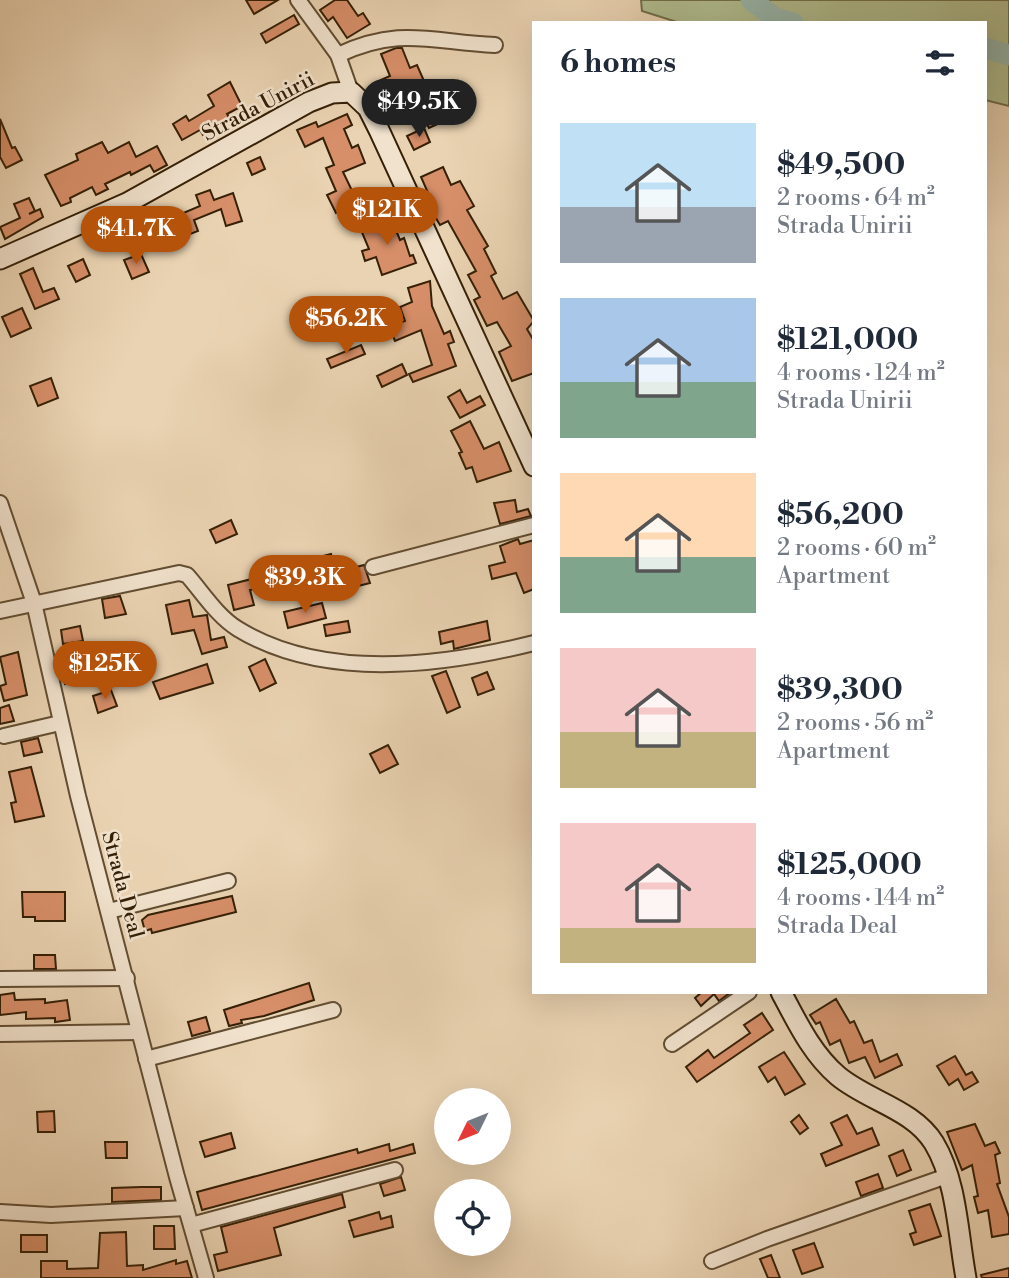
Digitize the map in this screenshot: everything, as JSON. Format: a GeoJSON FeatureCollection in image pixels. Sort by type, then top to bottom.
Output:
{"type":"FeatureCollection","features":[{"type":"Feature","properties":{"kind":"main road","name":"Strada Unirii"},"geometry":{"type":"LineString","coordinates":[[0,259],[127,204],[309,102],[332,93],[351,92]]}},
{"type":"Feature","properties":{"kind":"main road"},"geometry":{"type":"LineString","coordinates":[[351,92],[368,108],[379,130],[532,462]]}},
{"type":"Feature","properties":{"kind":"main road"},"geometry":{"type":"LineString","coordinates":[[782,994],[803,1033],[828,1066],[847,1083],[908,1117],[922,1128],[933,1142],[947,1176],[967,1278]]}},
{"type":"Feature","properties":{"kind":"street"},"geometry":{"type":"LineString","coordinates":[[298,0],[338,55],[351,92]]}},
{"type":"Feature","properties":{"kind":"street"},"geometry":{"type":"LineString","coordinates":[[338,55],[369,42],[398,36],[495,46]]}},
{"type":"Feature","properties":{"kind":"street","name":"Strada Deal"},"geometry":{"type":"LineString","coordinates":[[0,503],[34,603],[60,723],[146,1059],[206,1278]]}},
{"type":"Feature","properties":{"kind":"street"},"geometry":{"type":"LineString","coordinates":[[373,567],[532,525]]}},
{"type":"Feature","properties":{"kind":"street"},"geometry":{"type":"LineString","coordinates":[[0,611],[178,573],[187,575],[237,629],[317,658],[363,665],[396,664],[498,652],[532,644]]}},
{"type":"Feature","properties":{"kind":"street"},"geometry":{"type":"LineString","coordinates":[[4,736],[60,723]]}},
{"type":"Feature","properties":{"kind":"street"},"geometry":{"type":"LineString","coordinates":[[109,911],[228,881]]}},
{"type":"Feature","properties":{"kind":"street"},"geometry":{"type":"LineString","coordinates":[[0,979],[127,978]]}},
{"type":"Feature","properties":{"kind":"street"},"geometry":{"type":"LineString","coordinates":[[672,1044],[745,994]]}},
{"type":"Feature","properties":{"kind":"street"},"geometry":{"type":"LineString","coordinates":[[146,1059],[333,1010]]}},
{"type":"Feature","properties":{"kind":"street"},"geometry":{"type":"LineString","coordinates":[[0,1034],[139,1032]]}},
{"type":"Feature","properties":{"kind":"street"},"geometry":{"type":"LineString","coordinates":[[191,1225],[395,1170]]}},
{"type":"Feature","properties":{"kind":"street"},"geometry":{"type":"LineString","coordinates":[[712,1261],[767,1238],[947,1176]]}},
{"type":"Feature","properties":{"kind":"street"},"geometry":{"type":"LineString","coordinates":[[0,1212],[51,1215],[186,1209]]}},
{"type":"Feature","properties":{"kind":"green space"},"geometry":{"type":"Polygon","coordinates":[[[641,0],[1009,0],[1009,106],[987,100],[987,21],[674,21],[642,11],[641,0]]]}},
{"type":"Feature","properties":{"kind":"building"},"geometry":{"type":"Polygon","coordinates":[[[246,0],[278,0],[254,14],[246,0]]]}},
{"type":"Feature","properties":{"kind":"building"},"geometry":{"type":"Polygon","coordinates":[[[335,0],[347,0],[358,16],[363,13],[370,24],[347,38],[333,17],[328,21],[320,10],[335,0]]]}},
{"type":"Feature","properties":{"kind":"building"},"geometry":{"type":"Polygon","coordinates":[[[294,15],[299,24],[266,43],[261,34],[294,15]]]}},
{"type":"Feature","properties":{"kind":"building"},"geometry":{"type":"Polygon","coordinates":[[[402,48],[410,68],[417,65],[424,81],[380,99],[374,83],[390,76],[381,54],[402,48]]]}},
{"type":"Feature","properties":{"kind":"building"},"geometry":{"type":"Polygon","coordinates":[[[230,82],[242,106],[227,114],[230,119],[203,135],[200,130],[182,140],[173,124],[186,116],[189,121],[214,106],[208,95],[230,82]]]}},
{"type":"Feature","properties":{"kind":"building"},"geometry":{"type":"Polygon","coordinates":[[[443,98],[453,117],[429,128],[424,118],[429,116],[425,107],[443,98]]]}},
{"type":"Feature","properties":{"kind":"building"},"geometry":{"type":"Polygon","coordinates":[[[347,114],[352,125],[344,129],[352,148],[358,145],[365,163],[343,172],[358,203],[336,213],[327,195],[336,191],[326,168],[334,165],[323,138],[305,147],[297,130],[316,122],[318,127],[347,114]]]}},
{"type":"Feature","properties":{"kind":"building"},"geometry":{"type":"Polygon","coordinates":[[[0,119],[12,148],[15,147],[22,160],[6,168],[0,157],[0,119]]]}},
{"type":"Feature","properties":{"kind":"building"},"geometry":{"type":"Polygon","coordinates":[[[424,128],[430,142],[414,150],[407,136],[424,128]]]}},
{"type":"Feature","properties":{"kind":"building"},"geometry":{"type":"Polygon","coordinates":[[[102,142],[108,153],[129,142],[136,157],[157,146],[167,165],[154,172],[150,165],[131,175],[130,172],[105,184],[108,189],[96,195],[92,187],[70,198],[71,202],[61,206],[45,175],[78,160],[76,154],[102,142]]]}},
{"type":"Feature","properties":{"kind":"building"},"geometry":{"type":"Polygon","coordinates":[[[260,157],[265,169],[252,175],[247,163],[260,157]]]}},
{"type":"Feature","properties":{"kind":"building"},"geometry":{"type":"Polygon","coordinates":[[[443,167],[451,185],[460,181],[474,206],[467,210],[488,246],[484,249],[496,273],[491,276],[503,299],[517,292],[532,318],[532,323],[527,329],[532,338],[532,374],[512,381],[499,352],[511,346],[497,322],[487,326],[474,300],[480,297],[468,275],[476,271],[448,221],[440,225],[424,198],[429,195],[421,177],[443,167]]]}},
{"type":"Feature","properties":{"kind":"building"},"geometry":{"type":"Polygon","coordinates":[[[210,190],[214,200],[233,193],[242,221],[226,226],[221,209],[194,220],[198,231],[149,250],[141,231],[200,206],[196,195],[210,190]]]}},
{"type":"Feature","properties":{"kind":"building"},"geometry":{"type":"Polygon","coordinates":[[[29,198],[35,211],[29,214],[40,209],[43,217],[5,239],[0,227],[20,218],[14,204],[29,198]]]}},
{"type":"Feature","properties":{"kind":"building"},"geometry":{"type":"Polygon","coordinates":[[[391,218],[400,240],[404,238],[410,256],[413,255],[416,263],[382,275],[376,257],[365,261],[362,251],[369,249],[361,230],[391,218]]]}},
{"type":"Feature","properties":{"kind":"building"},"geometry":{"type":"Polygon","coordinates":[[[141,254],[149,272],[132,279],[124,260],[141,254]]]}},
{"type":"Feature","properties":{"kind":"building"},"geometry":{"type":"Polygon","coordinates":[[[83,259],[90,275],[76,282],[68,266],[83,259]]]}},
{"type":"Feature","properties":{"kind":"building"},"geometry":{"type":"Polygon","coordinates":[[[33,268],[43,292],[54,288],[59,299],[35,309],[20,274],[33,268]]]}},
{"type":"Feature","properties":{"kind":"building"},"geometry":{"type":"Polygon","coordinates":[[[430,281],[432,306],[444,334],[450,331],[454,342],[448,344],[456,366],[413,382],[409,374],[432,365],[421,330],[395,341],[389,327],[405,321],[400,307],[412,302],[408,288],[430,281]]]}},
{"type":"Feature","properties":{"kind":"building"},"geometry":{"type":"Polygon","coordinates":[[[22,308],[31,328],[11,337],[2,317],[22,308]]]}},
{"type":"Feature","properties":{"kind":"building"},"geometry":{"type":"Polygon","coordinates":[[[361,345],[365,354],[331,368],[327,359],[361,345]]]}},
{"type":"Feature","properties":{"kind":"building"},"geometry":{"type":"Polygon","coordinates":[[[402,364],[407,375],[382,387],[377,376],[402,364]]]}},
{"type":"Feature","properties":{"kind":"building"},"geometry":{"type":"Polygon","coordinates":[[[51,378],[58,398],[38,406],[30,386],[51,378]]]}},
{"type":"Feature","properties":{"kind":"building"},"geometry":{"type":"Polygon","coordinates":[[[460,390],[467,403],[480,396],[485,405],[460,418],[448,397],[460,390]]]}},
{"type":"Feature","properties":{"kind":"building"},"geometry":{"type":"Polygon","coordinates":[[[470,421],[484,449],[499,442],[511,471],[477,482],[472,467],[466,469],[459,453],[462,452],[451,431],[470,421]]]}},
{"type":"Feature","properties":{"kind":"building"},"geometry":{"type":"Polygon","coordinates":[[[515,500],[517,512],[528,509],[531,516],[500,524],[494,503],[515,500]]]}},
{"type":"Feature","properties":{"kind":"building"},"geometry":{"type":"Polygon","coordinates":[[[231,520],[237,534],[216,543],[210,530],[231,520]]]}},
{"type":"Feature","properties":{"kind":"building"},"geometry":{"type":"Polygon","coordinates":[[[518,539],[520,544],[532,541],[532,590],[524,593],[516,573],[492,579],[489,566],[505,562],[500,546],[518,539]]]}},
{"type":"Feature","properties":{"kind":"building"},"geometry":{"type":"Polygon","coordinates":[[[331,554],[335,568],[315,573],[312,559],[331,554]]]}},
{"type":"Feature","properties":{"kind":"building"},"geometry":{"type":"Polygon","coordinates":[[[364,565],[370,583],[346,589],[341,571],[364,565]]]}},
{"type":"Feature","properties":{"kind":"building"},"geometry":{"type":"Polygon","coordinates":[[[279,572],[282,583],[250,590],[254,605],[234,610],[228,585],[279,572]]]}},
{"type":"Feature","properties":{"kind":"building"},"geometry":{"type":"Polygon","coordinates":[[[120,596],[126,614],[105,618],[102,599],[120,596]]]}},
{"type":"Feature","properties":{"kind":"building"},"geometry":{"type":"Polygon","coordinates":[[[189,600],[193,617],[207,615],[211,640],[224,637],[227,647],[202,654],[194,630],[172,634],[166,605],[189,600]]]}},
{"type":"Feature","properties":{"kind":"building"},"geometry":{"type":"Polygon","coordinates":[[[322,603],[326,618],[288,628],[284,612],[322,603]]]}},
{"type":"Feature","properties":{"kind":"building"},"geometry":{"type":"Polygon","coordinates":[[[348,621],[350,632],[326,636],[324,625],[348,621]]]}},
{"type":"Feature","properties":{"kind":"building"},"geometry":{"type":"Polygon","coordinates":[[[487,621],[490,640],[454,649],[453,641],[441,644],[439,632],[487,621]]]}},
{"type":"Feature","properties":{"kind":"building"},"geometry":{"type":"Polygon","coordinates":[[[80,626],[83,641],[63,644],[61,630],[80,626]]]}},
{"type":"Feature","properties":{"kind":"building"},"geometry":{"type":"Polygon","coordinates":[[[18,652],[27,695],[4,701],[0,686],[6,684],[0,657],[18,652]]]}},
{"type":"Feature","properties":{"kind":"building"},"geometry":{"type":"Polygon","coordinates":[[[265,659],[276,683],[260,691],[249,667],[265,659]]]}},
{"type":"Feature","properties":{"kind":"building"},"geometry":{"type":"Polygon","coordinates":[[[100,664],[103,674],[65,684],[63,674],[100,664]]]}},
{"type":"Feature","properties":{"kind":"building"},"geometry":{"type":"Polygon","coordinates":[[[207,664],[213,683],[160,699],[153,682],[207,664]]]}},
{"type":"Feature","properties":{"kind":"building"},"geometry":{"type":"Polygon","coordinates":[[[446,671],[460,707],[447,713],[432,676],[446,671]]]}},
{"type":"Feature","properties":{"kind":"building"},"geometry":{"type":"Polygon","coordinates":[[[487,672],[494,689],[478,695],[472,678],[487,672]]]}},
{"type":"Feature","properties":{"kind":"building"},"geometry":{"type":"Polygon","coordinates":[[[111,690],[117,706],[98,713],[93,696],[111,690]]]}},
{"type":"Feature","properties":{"kind":"building"},"geometry":{"type":"Polygon","coordinates":[[[9,705],[14,721],[0,724],[0,708],[9,705]]]}},
{"type":"Feature","properties":{"kind":"building"},"geometry":{"type":"Polygon","coordinates":[[[38,738],[42,752],[24,756],[21,742],[38,738]]]}},
{"type":"Feature","properties":{"kind":"building"},"geometry":{"type":"Polygon","coordinates":[[[388,745],[398,764],[380,773],[370,754],[388,745]]]}},
{"type":"Feature","properties":{"kind":"building"},"geometry":{"type":"Polygon","coordinates":[[[31,767],[44,816],[15,822],[11,803],[16,802],[9,772],[31,767]]]}},
{"type":"Feature","properties":{"kind":"building"},"geometry":{"type":"Polygon","coordinates":[[[22,892],[65,892],[65,921],[35,921],[35,917],[23,917],[22,892]]]}},
{"type":"Feature","properties":{"kind":"building"},"geometry":{"type":"Polygon","coordinates":[[[232,896],[236,912],[152,933],[151,929],[145,931],[142,920],[148,915],[232,896]]]}},
{"type":"Feature","properties":{"kind":"building"},"geometry":{"type":"Polygon","coordinates":[[[34,955],[55,955],[56,969],[34,969],[34,955]]]}},
{"type":"Feature","properties":{"kind":"building"},"geometry":{"type":"Polygon","coordinates":[[[309,983],[314,1000],[264,1016],[241,1020],[242,1023],[229,1026],[224,1010],[309,983]]]}},
{"type":"Feature","properties":{"kind":"building"},"geometry":{"type":"Polygon","coordinates":[[[14,993],[15,1000],[45,999],[45,1003],[67,1000],[70,1020],[55,1022],[55,1018],[26,1019],[26,1012],[0,1015],[0,995],[14,993]]]}},
{"type":"Feature","properties":{"kind":"building"},"geometry":{"type":"Polygon","coordinates":[[[700,994],[714,994],[701,1006],[695,998],[700,994]]]}},
{"type":"Feature","properties":{"kind":"building"},"geometry":{"type":"Polygon","coordinates":[[[714,994],[728,994],[719,1001],[714,994]]]}},
{"type":"Feature","properties":{"kind":"building"},"geometry":{"type":"Polygon","coordinates":[[[836,999],[850,1023],[854,1021],[864,1043],[872,1040],[880,1062],[897,1054],[902,1065],[875,1078],[865,1057],[849,1063],[840,1040],[830,1045],[820,1022],[816,1024],[810,1015],[836,999]]]}},
{"type":"Feature","properties":{"kind":"building"},"geometry":{"type":"Polygon","coordinates":[[[762,1013],[773,1030],[697,1082],[686,1067],[708,1050],[714,1058],[750,1033],[744,1025],[762,1013]]]}},
{"type":"Feature","properties":{"kind":"building"},"geometry":{"type":"Polygon","coordinates":[[[206,1017],[210,1031],[192,1036],[188,1022],[206,1017]]]}},
{"type":"Feature","properties":{"kind":"building"},"geometry":{"type":"Polygon","coordinates":[[[784,1052],[805,1084],[785,1095],[775,1077],[768,1082],[759,1067],[784,1052]]]}},
{"type":"Feature","properties":{"kind":"building"},"geometry":{"type":"Polygon","coordinates":[[[955,1056],[966,1075],[972,1072],[978,1082],[964,1090],[958,1079],[949,1085],[937,1066],[955,1056]]]}},
{"type":"Feature","properties":{"kind":"building"},"geometry":{"type":"Polygon","coordinates":[[[54,1111],[55,1132],[38,1132],[37,1112],[54,1111]]]}},
{"type":"Feature","properties":{"kind":"building"},"geometry":{"type":"Polygon","coordinates":[[[799,1115],[808,1128],[800,1134],[791,1122],[799,1115]]]}},
{"type":"Feature","properties":{"kind":"building"},"geometry":{"type":"Polygon","coordinates":[[[847,1115],[857,1134],[872,1128],[879,1145],[826,1166],[821,1154],[842,1145],[831,1123],[847,1115]]]}},
{"type":"Feature","properties":{"kind":"building"},"geometry":{"type":"Polygon","coordinates":[[[975,1124],[985,1146],[995,1142],[1000,1153],[995,1155],[1000,1183],[997,1184],[1009,1217],[1009,1234],[992,1237],[988,1210],[978,1213],[974,1197],[978,1196],[972,1165],[962,1170],[947,1132],[975,1124]]]}},
{"type":"Feature","properties":{"kind":"building"},"geometry":{"type":"Polygon","coordinates":[[[231,1133],[235,1148],[205,1157],[200,1142],[231,1133]]]}},
{"type":"Feature","properties":{"kind":"building"},"geometry":{"type":"Polygon","coordinates":[[[105,1142],[127,1142],[127,1158],[106,1158],[105,1142]]]}},
{"type":"Feature","properties":{"kind":"building"},"geometry":{"type":"Polygon","coordinates":[[[389,1144],[390,1151],[413,1144],[415,1153],[202,1210],[197,1192],[357,1149],[358,1153],[389,1144]]]}},
{"type":"Feature","properties":{"kind":"building"},"geometry":{"type":"Polygon","coordinates":[[[903,1150],[911,1170],[897,1176],[889,1156],[903,1150]]]}},
{"type":"Feature","properties":{"kind":"building"},"geometry":{"type":"Polygon","coordinates":[[[878,1174],[883,1188],[861,1196],[856,1182],[878,1174]]]}},
{"type":"Feature","properties":{"kind":"building"},"geometry":{"type":"Polygon","coordinates":[[[401,1177],[405,1190],[384,1196],[380,1184],[401,1177]]]}},
{"type":"Feature","properties":{"kind":"building"},"geometry":{"type":"Polygon","coordinates":[[[161,1187],[161,1200],[112,1202],[112,1188],[161,1187]]]}},
{"type":"Feature","properties":{"kind":"building"},"geometry":{"type":"Polygon","coordinates":[[[342,1194],[345,1207],[274,1228],[281,1255],[218,1271],[214,1255],[227,1252],[221,1227],[342,1194]]]}},
{"type":"Feature","properties":{"kind":"building"},"geometry":{"type":"Polygon","coordinates":[[[930,1204],[941,1236],[914,1245],[910,1234],[916,1232],[909,1211],[930,1204]]]}},
{"type":"Feature","properties":{"kind":"building"},"geometry":{"type":"Polygon","coordinates":[[[379,1212],[381,1219],[391,1216],[393,1227],[354,1237],[349,1221],[379,1212]]]}},
{"type":"Feature","properties":{"kind":"building"},"geometry":{"type":"Polygon","coordinates":[[[154,1226],[174,1226],[175,1249],[154,1249],[154,1226]]]}},
{"type":"Feature","properties":{"kind":"building"},"geometry":{"type":"Polygon","coordinates":[[[126,1232],[127,1266],[143,1265],[143,1270],[176,1260],[176,1264],[187,1261],[192,1278],[41,1278],[41,1261],[67,1261],[67,1269],[98,1268],[100,1233],[126,1232]]]}},
{"type":"Feature","properties":{"kind":"building"},"geometry":{"type":"Polygon","coordinates":[[[21,1235],[47,1235],[47,1252],[21,1252],[21,1235]]]}},
{"type":"Feature","properties":{"kind":"building"},"geometry":{"type":"Polygon","coordinates":[[[814,1243],[823,1267],[802,1274],[793,1250],[814,1243]]]}},
{"type":"Feature","properties":{"kind":"building"},"geometry":{"type":"Polygon","coordinates":[[[771,1255],[780,1278],[768,1278],[760,1259],[771,1255]]]}},
{"type":"Feature","properties":{"kind":"building"},"geometry":{"type":"Polygon","coordinates":[[[1009,1268],[1009,1278],[982,1278],[981,1275],[1009,1268]]]}},
{"type":"Feature","properties":{"kind":"waterway"},"geometry":{"type":"LineString","coordinates":[[751,0],[775,18],[786,21]]}},
{"type":"Feature","properties":{"kind":"waterway"},"geometry":{"type":"LineString","coordinates":[[987,49],[1009,55]]}}]}
